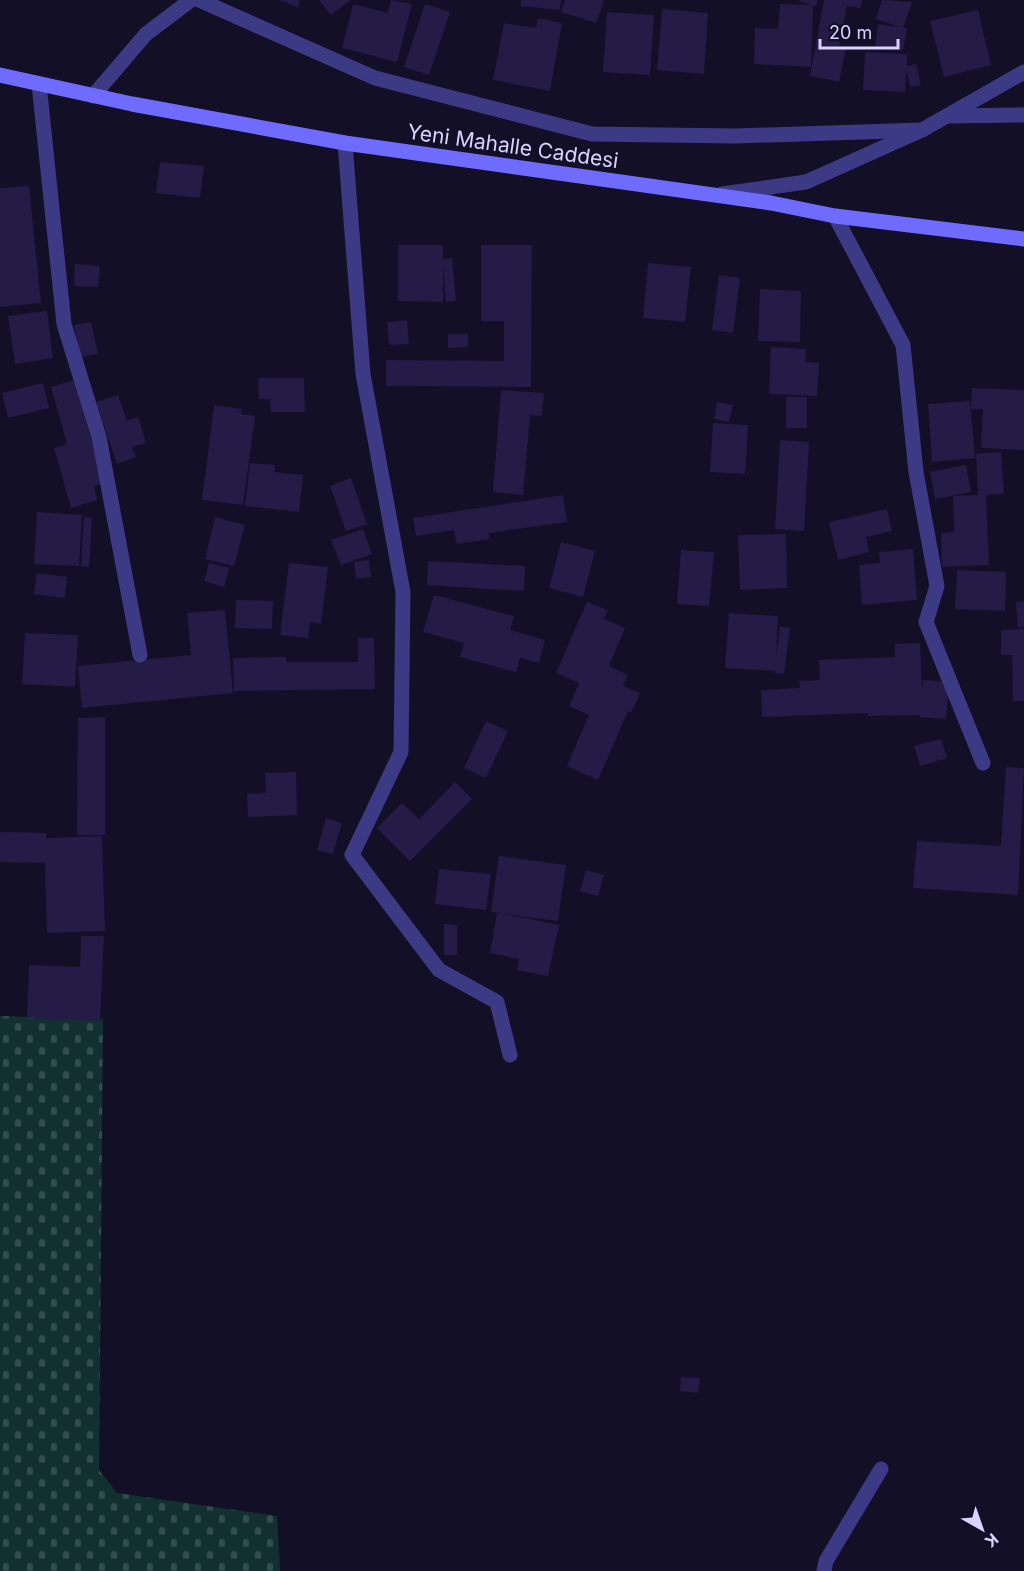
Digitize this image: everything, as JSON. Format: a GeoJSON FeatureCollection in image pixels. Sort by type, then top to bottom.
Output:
{"type":"FeatureCollection","features":[{"type":"Feature","properties":{"kind":"street"},"geometry":{"type":"LineString","coordinates":[[93,96],[146,34],[191,0]]}},
{"type":"Feature","properties":{"kind":"street"},"geometry":{"type":"LineString","coordinates":[[199,0],[375,78],[592,134],[735,136],[922,130]]}},
{"type":"Feature","properties":{"kind":"street"},"geometry":{"type":"LineString","coordinates":[[713,195],[806,182],[922,130],[1024,72]]}},
{"type":"Feature","properties":{"kind":"street","name":"Yeni Mahalle Caddesi"},"geometry":{"type":"LineString","coordinates":[[0,75],[93,96],[345,143],[713,195],[835,216],[1024,239]]}},
{"type":"Feature","properties":{"kind":"street"},"geometry":{"type":"LineString","coordinates":[[39,84],[64,324],[99,437],[140,655]]}},
{"type":"Feature","properties":{"kind":"street"},"geometry":{"type":"LineString","coordinates":[[948,116],[1024,115]]}},
{"type":"Feature","properties":{"kind":"street"},"geometry":{"type":"LineString","coordinates":[[345,143],[363,374],[403,592],[401,752],[352,855],[439,970],[497,1002],[510,1054]]}},
{"type":"Feature","properties":{"kind":"street"},"geometry":{"type":"LineString","coordinates":[[835,216],[903,345],[916,472],[938,586],[926,622],[983,763]]}},
{"type":"Feature","properties":{"kind":"street"},"geometry":{"type":"LineString","coordinates":[[824,1571],[826,1561],[881,1469]]}},
{"type":"Feature","properties":{"kind":"green space"},"geometry":{"type":"Polygon","coordinates":[[[0,1016],[103,1019],[99,1470],[117,1493],[277,1516],[280,1571],[0,1571],[0,1016]]]}},
{"type":"Feature","properties":{"kind":"building"},"geometry":{"type":"Polygon","coordinates":[[[279,0],[300,0],[298,7],[279,0]]]}},
{"type":"Feature","properties":{"kind":"building"},"geometry":{"type":"Polygon","coordinates":[[[319,0],[351,0],[331,15],[319,0]]]}},
{"type":"Feature","properties":{"kind":"building"},"geometry":{"type":"Polygon","coordinates":[[[391,0],[412,4],[397,62],[342,48],[353,4],[388,13],[391,0]]]}},
{"type":"Feature","properties":{"kind":"building"},"geometry":{"type":"Polygon","coordinates":[[[521,0],[561,0],[560,10],[521,6],[521,0]]]}},
{"type":"Feature","properties":{"kind":"building"},"geometry":{"type":"Polygon","coordinates":[[[565,0],[604,1],[596,23],[561,12],[565,0]]]}},
{"type":"Feature","properties":{"kind":"building"},"geometry":{"type":"Polygon","coordinates":[[[797,0],[818,0],[816,6],[813,5],[811,67],[754,64],[755,28],[778,29],[780,4],[812,5],[797,0]]]}},
{"type":"Feature","properties":{"kind":"building"},"geometry":{"type":"Polygon","coordinates":[[[824,0],[862,0],[861,8],[847,6],[839,46],[846,48],[839,82],[810,76],[824,0]]]}},
{"type":"Feature","properties":{"kind":"building"},"geometry":{"type":"Polygon","coordinates":[[[882,0],[912,2],[903,28],[907,28],[903,50],[875,46],[878,24],[900,27],[876,19],[882,0]]]}},
{"type":"Feature","properties":{"kind":"building"},"geometry":{"type":"Polygon","coordinates":[[[425,4],[450,12],[429,75],[404,67],[425,4]]]}},
{"type":"Feature","properties":{"kind":"building"},"geometry":{"type":"Polygon","coordinates":[[[662,9],[708,13],[704,74],[657,70],[662,9]]]}},
{"type":"Feature","properties":{"kind":"building"},"geometry":{"type":"Polygon","coordinates":[[[978,10],[991,65],[944,77],[930,21],[978,10]]]}},
{"type":"Feature","properties":{"kind":"building"},"geometry":{"type":"Polygon","coordinates":[[[607,12],[654,15],[650,75],[603,72],[607,12]]]}},
{"type":"Feature","properties":{"kind":"building"},"geometry":{"type":"Polygon","coordinates":[[[538,18],[562,23],[550,91],[493,80],[504,23],[536,28],[538,18]]]}},
{"type":"Feature","properties":{"kind":"building"},"geometry":{"type":"Polygon","coordinates":[[[865,52],[907,54],[907,66],[916,64],[921,85],[911,87],[906,70],[905,92],[863,90],[865,52]]]}},
{"type":"Feature","properties":{"kind":"building"},"geometry":{"type":"Polygon","coordinates":[[[160,162],[204,166],[200,198],[156,193],[160,162]]]}},
{"type":"Feature","properties":{"kind":"building"},"geometry":{"type":"Polygon","coordinates":[[[29,186],[41,303],[0,307],[0,188],[29,186]]]}},
{"type":"Feature","properties":{"kind":"building"},"geometry":{"type":"Polygon","coordinates":[[[398,245],[443,245],[443,259],[452,258],[456,301],[446,302],[443,266],[443,302],[398,301],[398,245]]]}},
{"type":"Feature","properties":{"kind":"building"},"geometry":{"type":"Polygon","coordinates":[[[481,245],[532,245],[531,387],[386,386],[386,360],[504,361],[504,321],[481,321],[481,245]]]}},
{"type":"Feature","properties":{"kind":"building"},"geometry":{"type":"Polygon","coordinates":[[[648,263],[691,267],[685,322],[643,318],[648,263]]]}},
{"type":"Feature","properties":{"kind":"building"},"geometry":{"type":"Polygon","coordinates":[[[75,264],[100,266],[98,287],[74,286],[75,264]]]}},
{"type":"Feature","properties":{"kind":"building"},"geometry":{"type":"Polygon","coordinates":[[[719,275],[740,278],[733,333],[712,330],[719,275]]]}},
{"type":"Feature","properties":{"kind":"building"},"geometry":{"type":"Polygon","coordinates":[[[760,289],[801,291],[800,342],[758,341],[760,289]]]}},
{"type":"Feature","properties":{"kind":"building"},"geometry":{"type":"Polygon","coordinates":[[[47,311],[53,358],[15,364],[8,316],[47,311]]]}},
{"type":"Feature","properties":{"kind":"building"},"geometry":{"type":"Polygon","coordinates":[[[407,320],[409,344],[389,345],[387,322],[407,320]]]}},
{"type":"Feature","properties":{"kind":"building"},"geometry":{"type":"Polygon","coordinates":[[[91,322],[98,354],[80,357],[74,325],[91,322]]]}},
{"type":"Feature","properties":{"kind":"building"},"geometry":{"type":"Polygon","coordinates":[[[448,334],[468,334],[468,347],[448,348],[448,334]]]}},
{"type":"Feature","properties":{"kind":"building"},"geometry":{"type":"Polygon","coordinates":[[[771,347],[806,349],[805,362],[819,363],[817,396],[769,394],[771,347]]]}},
{"type":"Feature","properties":{"kind":"building"},"geometry":{"type":"Polygon","coordinates":[[[258,378],[304,378],[305,412],[271,412],[270,399],[259,399],[258,378]]]}},
{"type":"Feature","properties":{"kind":"building"},"geometry":{"type":"Polygon","coordinates":[[[74,380],[104,483],[94,486],[97,500],[71,508],[54,448],[67,444],[51,387],[74,380]]]}},
{"type":"Feature","properties":{"kind":"building"},"geometry":{"type":"Polygon","coordinates":[[[43,383],[49,408],[8,418],[2,393],[43,383]]]}},
{"type":"Feature","properties":{"kind":"building"},"geometry":{"type":"Polygon","coordinates":[[[972,388],[1024,390],[1024,450],[981,448],[983,409],[971,409],[972,388]]]}},
{"type":"Feature","properties":{"kind":"building"},"geometry":{"type":"Polygon","coordinates":[[[501,390],[544,393],[542,416],[530,415],[523,495],[493,492],[501,390]]]}},
{"type":"Feature","properties":{"kind":"building"},"geometry":{"type":"Polygon","coordinates":[[[118,395],[127,421],[138,417],[146,443],[132,447],[136,457],[117,464],[96,402],[118,395]]]}},
{"type":"Feature","properties":{"kind":"building"},"geometry":{"type":"Polygon","coordinates":[[[786,397],[807,397],[807,428],[786,428],[786,397]]]}},
{"type":"Feature","properties":{"kind":"building"},"geometry":{"type":"Polygon","coordinates":[[[970,401],[975,458],[932,462],[928,404],[970,401]]]}},
{"type":"Feature","properties":{"kind":"building"},"geometry":{"type":"Polygon","coordinates":[[[717,402],[733,405],[729,422],[714,419],[717,402]]]}},
{"type":"Feature","properties":{"kind":"building"},"geometry":{"type":"Polygon","coordinates":[[[214,405],[242,409],[241,414],[255,416],[243,505],[202,500],[214,405]]]}},
{"type":"Feature","properties":{"kind":"building"},"geometry":{"type":"Polygon","coordinates":[[[713,423],[748,425],[745,474],[710,472],[713,423]]]}},
{"type":"Feature","properties":{"kind":"building"},"geometry":{"type":"Polygon","coordinates":[[[780,440],[809,442],[804,531],[775,529],[780,440]]]}},
{"type":"Feature","properties":{"kind":"building"},"geometry":{"type":"Polygon","coordinates":[[[1001,452],[1004,494],[986,495],[989,565],[942,567],[941,533],[954,532],[953,496],[978,495],[976,454],[1001,452]]]}},
{"type":"Feature","properties":{"kind":"building"},"geometry":{"type":"Polygon","coordinates":[[[250,463],[275,465],[274,472],[303,475],[299,512],[245,506],[250,463]]]}},
{"type":"Feature","properties":{"kind":"building"},"geometry":{"type":"Polygon","coordinates":[[[966,465],[971,492],[935,499],[930,472],[966,465]]]}},
{"type":"Feature","properties":{"kind":"building"},"geometry":{"type":"Polygon","coordinates":[[[351,478],[367,524],[346,531],[330,486],[351,478]]]}},
{"type":"Feature","properties":{"kind":"building"},"geometry":{"type":"Polygon","coordinates":[[[563,495],[567,522],[489,533],[489,539],[457,544],[454,530],[416,536],[413,518],[563,495]]]}},
{"type":"Feature","properties":{"kind":"building"},"geometry":{"type":"Polygon","coordinates":[[[887,509],[892,531],[866,537],[869,552],[838,560],[829,522],[887,509]]]}},
{"type":"Feature","properties":{"kind":"building"},"geometry":{"type":"Polygon","coordinates":[[[37,512],[82,515],[79,566],[34,564],[37,512]]]}},
{"type":"Feature","properties":{"kind":"building"},"geometry":{"type":"Polygon","coordinates":[[[84,517],[92,518],[89,567],[81,566],[84,517]]]}},
{"type":"Feature","properties":{"kind":"building"},"geometry":{"type":"Polygon","coordinates":[[[215,517],[245,525],[234,566],[205,559],[215,517]]]}},
{"type":"Feature","properties":{"kind":"building"},"geometry":{"type":"Polygon","coordinates":[[[363,529],[372,554],[341,565],[331,540],[363,529]]]}},
{"type":"Feature","properties":{"kind":"building"},"geometry":{"type":"Polygon","coordinates":[[[786,534],[787,588],[740,590],[738,535],[786,534]]]}},
{"type":"Feature","properties":{"kind":"building"},"geometry":{"type":"Polygon","coordinates":[[[561,542],[595,551],[583,597],[549,588],[561,542]]]}},
{"type":"Feature","properties":{"kind":"building"},"geometry":{"type":"Polygon","coordinates":[[[913,549],[917,600],[862,605],[859,565],[880,563],[879,552],[913,549]]]}},
{"type":"Feature","properties":{"kind":"building"},"geometry":{"type":"Polygon","coordinates":[[[681,550],[714,552],[709,606],[677,604],[681,550]]]}},
{"type":"Feature","properties":{"kind":"building"},"geometry":{"type":"Polygon","coordinates":[[[369,560],[371,577],[356,579],[354,562],[369,560]]]}},
{"type":"Feature","properties":{"kind":"building"},"geometry":{"type":"Polygon","coordinates":[[[428,561],[525,566],[524,591],[427,585],[428,561]]]}},
{"type":"Feature","properties":{"kind":"building"},"geometry":{"type":"Polygon","coordinates":[[[209,563],[229,568],[224,587],[204,581],[209,563]]]}},
{"type":"Feature","properties":{"kind":"building"},"geometry":{"type":"Polygon","coordinates":[[[289,563],[328,567],[321,624],[310,622],[308,638],[280,635],[289,563]]]}},
{"type":"Feature","properties":{"kind":"building"},"geometry":{"type":"Polygon","coordinates":[[[957,570],[1006,572],[1005,611],[955,609],[957,570]]]}},
{"type":"Feature","properties":{"kind":"building"},"geometry":{"type":"Polygon","coordinates":[[[37,573],[67,577],[65,598],[34,594],[37,573]]]}},
{"type":"Feature","properties":{"kind":"building"},"geometry":{"type":"Polygon","coordinates":[[[434,595],[514,616],[510,630],[545,640],[539,663],[520,658],[516,672],[460,657],[464,643],[423,632],[434,595]]]}},
{"type":"Feature","properties":{"kind":"building"},"geometry":{"type":"Polygon","coordinates":[[[236,600],[273,601],[272,629],[235,628],[236,600]]]}},
{"type":"Feature","properties":{"kind":"building"},"geometry":{"type":"Polygon","coordinates":[[[1024,601],[1024,627],[1018,628],[1016,602],[1024,601]]]}},
{"type":"Feature","properties":{"kind":"building"},"geometry":{"type":"Polygon","coordinates":[[[587,602],[608,610],[604,619],[625,628],[609,666],[628,675],[623,686],[640,693],[631,713],[628,711],[598,780],[567,766],[589,715],[569,706],[579,683],[556,673],[587,602]]]}},
{"type":"Feature","properties":{"kind":"building"},"geometry":{"type":"Polygon","coordinates":[[[225,610],[233,693],[82,708],[78,666],[191,655],[187,613],[225,610]]]}},
{"type":"Feature","properties":{"kind":"building"},"geometry":{"type":"Polygon","coordinates":[[[729,613],[778,616],[776,657],[780,626],[790,628],[784,674],[774,673],[775,671],[725,668],[729,613]]]}},
{"type":"Feature","properties":{"kind":"building"},"geometry":{"type":"Polygon","coordinates":[[[1024,629],[1024,701],[1013,701],[1012,655],[1001,655],[1001,630],[1024,629]]]}},
{"type":"Feature","properties":{"kind":"building"},"geometry":{"type":"Polygon","coordinates":[[[25,633],[78,635],[75,687],[22,684],[25,633]]]}},
{"type":"Feature","properties":{"kind":"building"},"geometry":{"type":"Polygon","coordinates":[[[358,638],[374,638],[375,689],[234,691],[233,658],[286,657],[286,662],[358,662],[358,638]]]}},
{"type":"Feature","properties":{"kind":"building"},"geometry":{"type":"Polygon","coordinates":[[[920,643],[922,691],[923,680],[949,682],[946,719],[920,717],[920,715],[868,716],[868,713],[762,717],[761,690],[800,688],[799,681],[820,680],[819,660],[895,657],[895,644],[920,643]]]}},
{"type":"Feature","properties":{"kind":"building"},"geometry":{"type":"Polygon","coordinates":[[[105,717],[105,835],[77,835],[78,718],[105,717]]]}},
{"type":"Feature","properties":{"kind":"building"},"geometry":{"type":"Polygon","coordinates":[[[486,721],[508,731],[486,778],[464,768],[486,721]]]}},
{"type":"Feature","properties":{"kind":"building"},"geometry":{"type":"Polygon","coordinates":[[[941,739],[947,758],[920,766],[914,746],[941,739]]]}},
{"type":"Feature","properties":{"kind":"building"},"geometry":{"type":"Polygon","coordinates":[[[1006,767],[1024,768],[1018,895],[913,888],[917,841],[1001,846],[1006,767]]]}},
{"type":"Feature","properties":{"kind":"building"},"geometry":{"type":"Polygon","coordinates":[[[296,772],[297,815],[248,817],[247,794],[266,793],[265,773],[296,772]]]}},
{"type":"Feature","properties":{"kind":"building"},"geometry":{"type":"Polygon","coordinates":[[[455,782],[472,799],[410,861],[377,828],[402,803],[419,819],[455,782]]]}},
{"type":"Feature","properties":{"kind":"building"},"geometry":{"type":"Polygon","coordinates":[[[326,818],[342,823],[333,854],[317,850],[326,818]]]}},
{"type":"Feature","properties":{"kind":"building"},"geometry":{"type":"Polygon","coordinates":[[[0,832],[46,833],[46,838],[102,836],[105,931],[47,933],[45,863],[0,862],[0,832]]]}},
{"type":"Feature","properties":{"kind":"building"},"geometry":{"type":"Polygon","coordinates":[[[499,856],[566,865],[558,921],[504,914],[559,925],[548,976],[517,970],[519,959],[490,953],[497,913],[491,912],[499,856]]]}},
{"type":"Feature","properties":{"kind":"building"},"geometry":{"type":"Polygon","coordinates":[[[439,869],[491,874],[486,910],[435,904],[439,869]]]}},
{"type":"Feature","properties":{"kind":"building"},"geometry":{"type":"Polygon","coordinates":[[[586,870],[604,875],[598,896],[580,891],[586,870]]]}},
{"type":"Feature","properties":{"kind":"building"},"geometry":{"type":"Polygon","coordinates":[[[444,924],[457,925],[457,955],[444,955],[444,924]]]}},
{"type":"Feature","properties":{"kind":"building"},"geometry":{"type":"Polygon","coordinates":[[[81,936],[104,936],[100,1021],[27,1018],[29,965],[80,967],[81,936]]]}},
{"type":"Feature","properties":{"kind":"building"},"geometry":{"type":"Polygon","coordinates":[[[681,1377],[700,1378],[698,1393],[680,1391],[681,1377]]]}}]}
